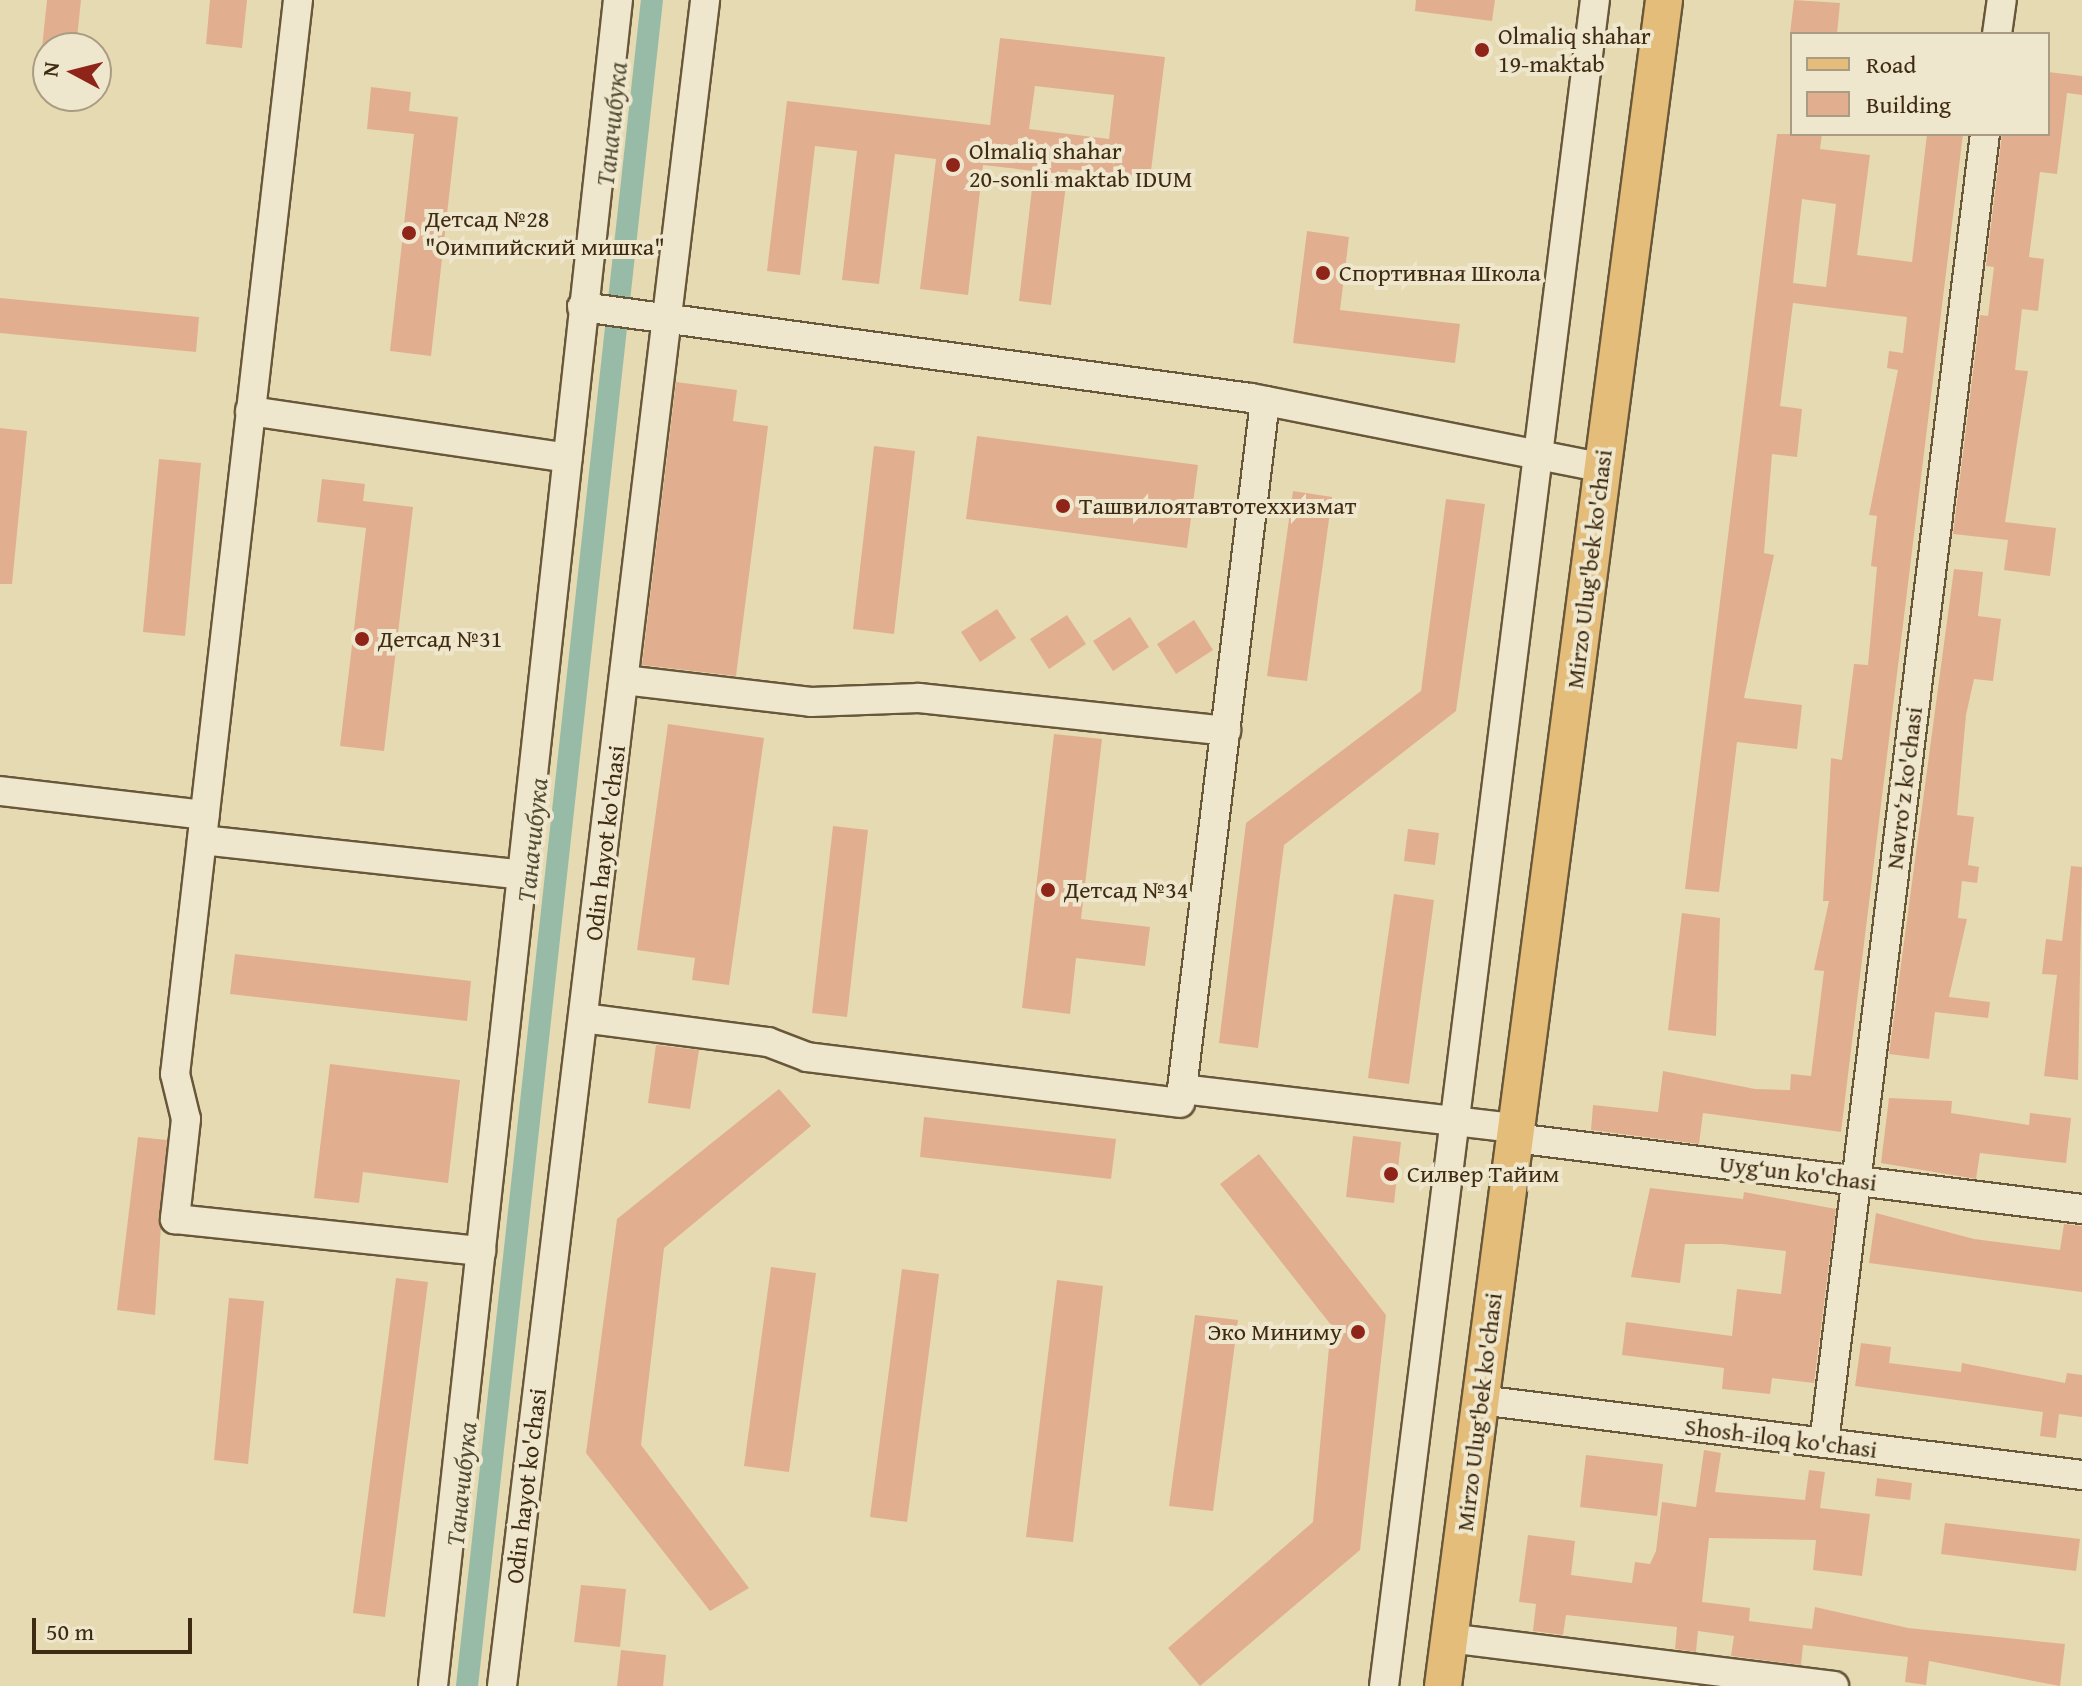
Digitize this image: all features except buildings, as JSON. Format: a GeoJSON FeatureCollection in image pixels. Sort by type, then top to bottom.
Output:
{"type":"FeatureCollection","features":[{"type":"Feature","properties":{"kind":"main road","name":"Mirzo Ulug'bek ko'chasi"},"geometry":{"type":"LineString","coordinates":[[1515,1133],[1664,0]]}},
{"type":"Feature","properties":{"kind":"main road","name":"Mirzo Ulug‘bek ko'chasi"},"geometry":{"type":"LineString","coordinates":[[1443,1686],[1515,1133]]}},
{"type":"Feature","properties":{"kind":"street"},"geometry":{"type":"LineString","coordinates":[[298,0],[175,1074],[186,1119],[175,1219],[481,1251]]}},
{"type":"Feature","properties":{"kind":"street"},"geometry":{"type":"LineString","coordinates":[[433,1686],[568,458],[589,308],[618,0]]}},
{"type":"Feature","properties":{"kind":"street","name":"Odin hayot ko'chasi"},"geometry":{"type":"LineString","coordinates":[[502,1686],[670,319],[705,0]]}},
{"type":"Feature","properties":{"kind":"street"},"geometry":{"type":"LineString","coordinates":[[1384,1686],[1533,457],[1595,0]]}},
{"type":"Feature","properties":{"kind":"street"},"geometry":{"type":"LineString","coordinates":[[1997,32],[2002,0]]}},
{"type":"Feature","properties":{"kind":"street","name":"Navro‘z ko'chasi"},"geometry":{"type":"LineString","coordinates":[[1824,1443],[1985,136]]}},
{"type":"Feature","properties":{"kind":"street"},"geometry":{"type":"LineString","coordinates":[[589,308],[1265,401],[1533,457],[1603,468]]}},
{"type":"Feature","properties":{"kind":"street"},"geometry":{"type":"LineString","coordinates":[[624,680],[811,702],[898,696],[1226,731],[1265,401]]}},
{"type":"Feature","properties":{"kind":"street"},"geometry":{"type":"LineString","coordinates":[[250,411],[568,458]]}},
{"type":"Feature","properties":{"kind":"street","name":"Uyg‘un ko'chasi"},"geometry":{"type":"LineString","coordinates":[[1226,731],[1182,1089],[2082,1209]]}},
{"type":"Feature","properties":{"kind":"street"},"geometry":{"type":"LineString","coordinates":[[0,791],[204,828],[522,875]]}},
{"type":"Feature","properties":{"kind":"street"},"geometry":{"type":"LineString","coordinates":[[583,1018],[768,1042],[807,1057],[1180,1103]]}},
{"type":"Feature","properties":{"kind":"street","name":"Shosh-iloq ko'chasi"},"geometry":{"type":"LineString","coordinates":[[1480,1400],[2082,1475]]}},
{"type":"Feature","properties":{"kind":"street"},"geometry":{"type":"LineString","coordinates":[[1449,1638],[1834,1686]]}},
{"type":"Feature","properties":{"kind":"waterway","name":"Таначибука"},"geometry":{"type":"LineString","coordinates":[[467,1686],[652,0]]}},
{"type":"Feature","properties":{"kind":"place","name":"Olmaliq shahar 19-maktab"},"geometry":{"type":"Point","coordinates":[1482,50]}},
{"type":"Feature","properties":{"kind":"place","name":"Olmaliq shahar 20-sonli maktab IDUM"},"geometry":{"type":"Point","coordinates":[953,165]}},
{"type":"Feature","properties":{"kind":"place","name":"Детсад №28 \"Оимпийский мишка\""},"geometry":{"type":"Point","coordinates":[409,233]}},
{"type":"Feature","properties":{"kind":"place","name":"Спортивная Школа"},"geometry":{"type":"Point","coordinates":[1323,273]}},
{"type":"Feature","properties":{"kind":"place","name":"Ташвилоятавтотеххизмат"},"geometry":{"type":"Point","coordinates":[1063,506]}},
{"type":"Feature","properties":{"kind":"place","name":"Детсад №31"},"geometry":{"type":"Point","coordinates":[362,639]}},
{"type":"Feature","properties":{"kind":"place","name":"Детсад №34"},"geometry":{"type":"Point","coordinates":[1048,890]}},
{"type":"Feature","properties":{"kind":"place","name":"Силвер Тайим"},"geometry":{"type":"Point","coordinates":[1391,1174]}},
{"type":"Feature","properties":{"kind":"place","name":"Эко Миниму"},"geometry":{"type":"Point","coordinates":[1358,1332]}}]}
